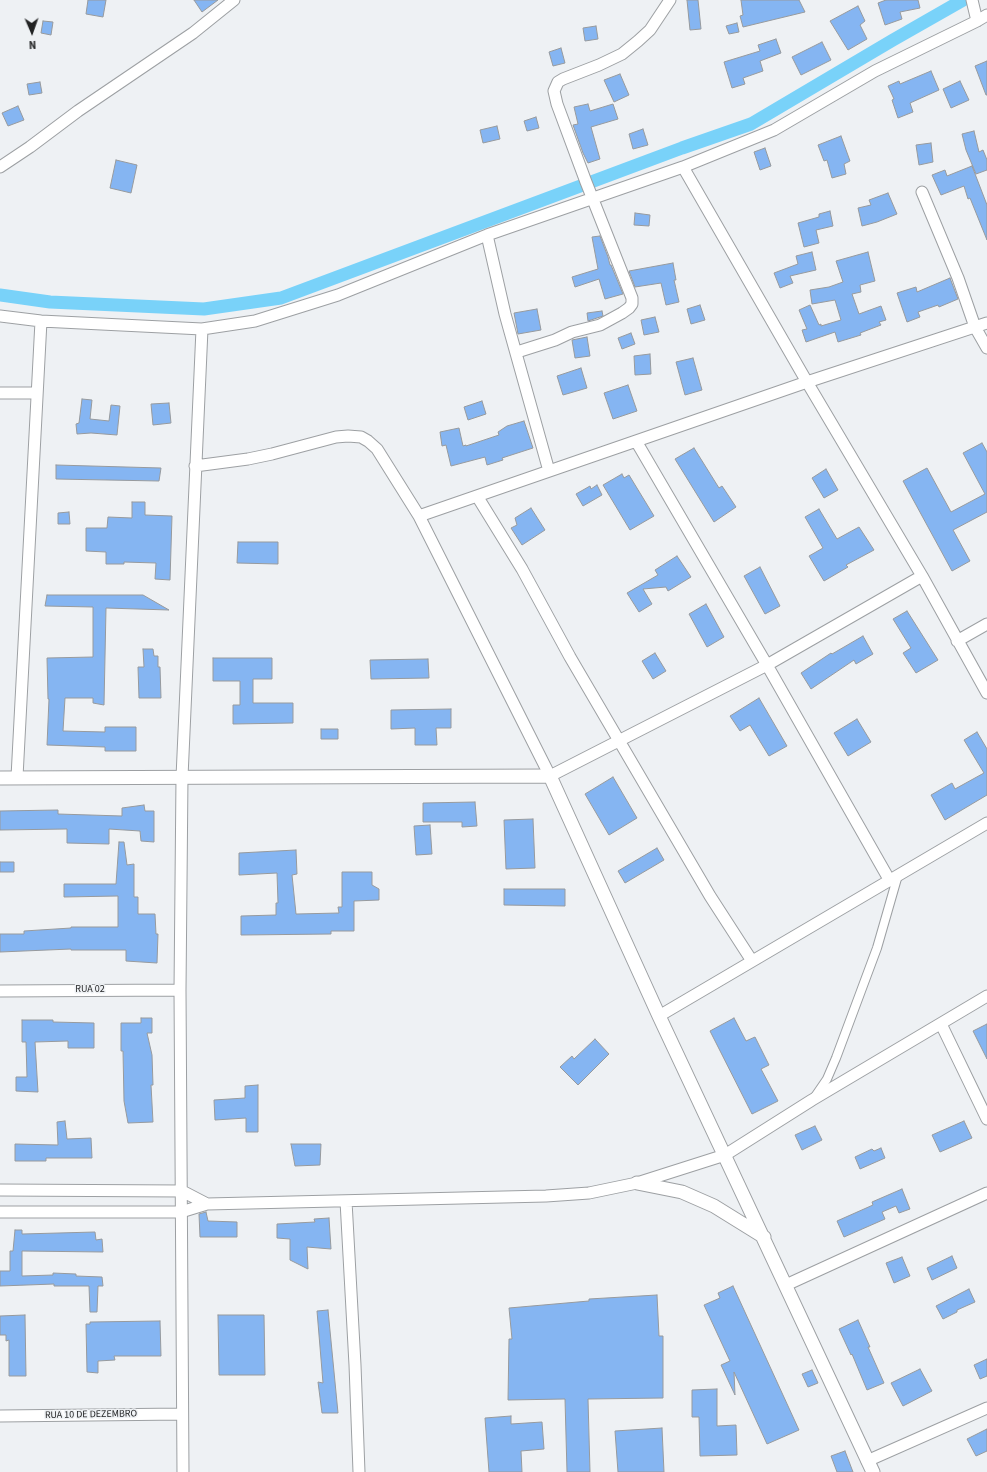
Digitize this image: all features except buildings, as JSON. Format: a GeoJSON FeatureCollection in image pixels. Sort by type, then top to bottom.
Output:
{"type":"FeatureCollection","features":[{"type":"Feature","properties":{"kind":"street"},"geometry":{"type":"LineString","coordinates":[[0,167],[30,147],[78,111],[192,33],[234,0]]}},
{"type":"Feature","properties":{"kind":"street"},"geometry":{"type":"LineString","coordinates":[[517,352],[549,342],[572,332],[600,325],[622,313],[632,304],[632,298],[586,182],[554,91],[555,86],[563,80],[622,54],[650,30],[670,0]]}},
{"type":"Feature","properties":{"kind":"street"},"geometry":{"type":"LineString","coordinates":[[0,316],[41,321],[202,329],[255,321],[338,295],[487,235],[683,167],[774,130],[875,71],[981,19],[972,0]]}},
{"type":"Feature","properties":{"kind":"street"},"geometry":{"type":"LineString","coordinates":[[683,167],[807,382],[922,576],[987,693]]}},
{"type":"Feature","properties":{"kind":"street"},"geometry":{"type":"LineString","coordinates":[[922,192],[958,278],[975,327],[987,348]]}},
{"type":"Feature","properties":{"kind":"street"},"geometry":{"type":"LineString","coordinates":[[487,235],[506,314],[549,471]]}},
{"type":"Feature","properties":{"kind":"street"},"geometry":{"type":"LineString","coordinates":[[17,777],[41,321]]}},
{"type":"Feature","properties":{"kind":"street"},"geometry":{"type":"LineString","coordinates":[[419,516],[807,382],[987,323]]}},
{"type":"Feature","properties":{"kind":"street"},"geometry":{"type":"LineString","coordinates":[[183,1472],[180,990],[182,777],[202,329]]}},
{"type":"Feature","properties":{"kind":"street"},"geometry":{"type":"LineString","coordinates":[[0,392],[37,394]]}},
{"type":"Feature","properties":{"kind":"street"},"geometry":{"type":"LineString","coordinates":[[195,466],[260,456],[336,437],[361,437],[368,440],[377,449],[419,516],[550,776],[659,1016],[764,1237],[870,1467],[987,1408]]}},
{"type":"Feature","properties":{"kind":"street"},"geometry":{"type":"LineString","coordinates":[[636,441],[894,878],[877,948],[836,1058],[827,1079],[812,1100]]}},
{"type":"Feature","properties":{"kind":"street"},"geometry":{"type":"LineString","coordinates":[[477,496],[522,569],[570,657],[710,896],[752,961]]}},
{"type":"Feature","properties":{"kind":"street"},"geometry":{"type":"LineString","coordinates":[[0,778],[550,776],[767,665],[922,576]]}},
{"type":"Feature","properties":{"kind":"street"},"geometry":{"type":"LineString","coordinates":[[957,641],[987,624]]}},
{"type":"Feature","properties":{"kind":"street"},"geometry":{"type":"LineString","coordinates":[[659,1016],[987,823]]}},
{"type":"Feature","properties":{"kind":"street","name":"RUA 02"},"geometry":{"type":"LineString","coordinates":[[0,991],[180,990]]}},
{"type":"Feature","properties":{"kind":"street"},"geometry":{"type":"LineString","coordinates":[[0,1212],[181,1212],[207,1204],[546,1196],[589,1193],[637,1183],[725,1155],[812,1100],[987,996]]}},
{"type":"Feature","properties":{"kind":"street"},"geometry":{"type":"LineString","coordinates":[[941,1024],[987,1119]]}},
{"type":"Feature","properties":{"kind":"street"},"geometry":{"type":"LineString","coordinates":[[637,1183],[682,1192],[714,1206],[764,1237]]}},
{"type":"Feature","properties":{"kind":"street"},"geometry":{"type":"LineString","coordinates":[[0,1190],[182,1190],[207,1204]]}},
{"type":"Feature","properties":{"kind":"street"},"geometry":{"type":"LineString","coordinates":[[786,1285],[987,1193]]}},
{"type":"Feature","properties":{"kind":"street"},"geometry":{"type":"LineString","coordinates":[[346,1201],[359,1472]]}},
{"type":"Feature","properties":{"kind":"street","name":"RUA 10 DE DEZEMBRO"},"geometry":{"type":"LineString","coordinates":[[0,1416],[182,1414]]}},
{"type":"Feature","properties":{"kind":"waterway"},"geometry":{"type":"LineString","coordinates":[[0,295],[50,302],[204,309],[281,298],[682,148],[751,124],[963,0]]}}]}
